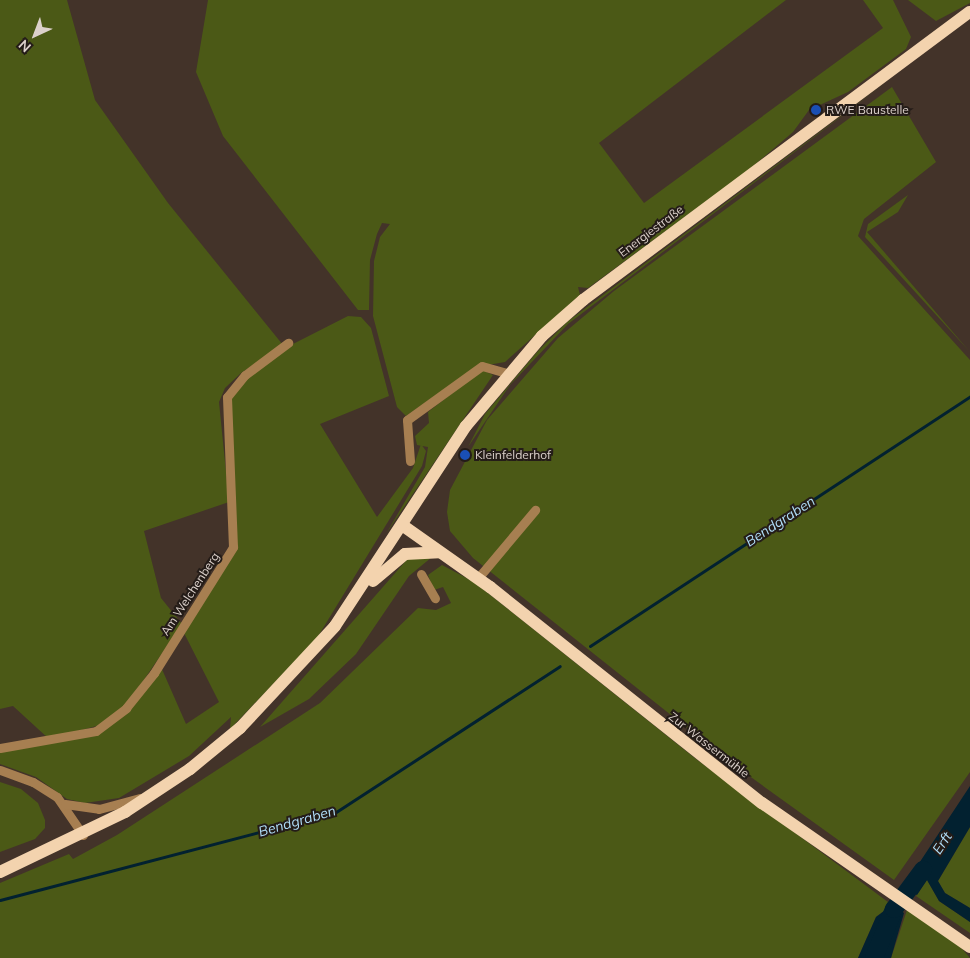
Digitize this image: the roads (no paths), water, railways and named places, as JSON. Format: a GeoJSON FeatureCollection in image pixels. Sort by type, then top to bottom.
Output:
{"type":"FeatureCollection","features":[{"type":"Feature","properties":{"kind":"main road","name":"Energiestraße"},"geometry":{"type":"LineString","coordinates":[[349,607],[462,430],[506,373],[583,300],[970,12]]}},
{"type":"Feature","properties":{"kind":"main road","name":"Zur Wassermühle"},"geometry":{"type":"LineString","coordinates":[[402,525],[478,578],[742,789],[970,947]]}},
{"type":"Feature","properties":{"kind":"main road"},"geometry":{"type":"LineString","coordinates":[[0,872],[83,835],[159,790],[233,741],[304,664],[349,607],[401,555],[441,552]]}},
{"type":"Feature","properties":{"kind":"street","name":"Am Welchenberg"},"geometry":{"type":"LineString","coordinates":[[0,748],[96,731],[126,708],[149,681],[233,547],[224,414],[228,394],[245,375],[288,343]]}},
{"type":"Feature","properties":{"kind":"street"},"geometry":{"type":"LineString","coordinates":[[410,461],[407,420],[482,366],[506,373]]}},
{"type":"Feature","properties":{"kind":"street"},"geometry":{"type":"LineString","coordinates":[[478,578],[535,510]]}},
{"type":"Feature","properties":{"kind":"street"},"geometry":{"type":"LineString","coordinates":[[421,574],[435,598]]}},
{"type":"Feature","properties":{"kind":"street"},"geometry":{"type":"LineString","coordinates":[[0,770],[34,782],[65,804],[83,835]]}},
{"type":"Feature","properties":{"kind":"street"},"geometry":{"type":"LineString","coordinates":[[65,804],[104,809],[159,790]]}},
{"type":"Feature","properties":{"kind":"water"},"geometry":{"type":"Polygon","coordinates":[[[970,786],[970,827],[938,881],[945,893],[970,908],[970,922],[939,901],[927,880],[917,895],[911,891],[921,875],[910,890],[904,886],[970,786]]]}},
{"type":"Feature","properties":{"kind":"water"},"geometry":{"type":"Polygon","coordinates":[[[892,905],[904,913],[891,958],[858,958],[876,917],[892,905]]]}},
{"type":"Feature","properties":{"kind":"waterway","name":"Bendgraben"},"geometry":{"type":"LineString","coordinates":[[590,646],[970,396]]}},
{"type":"Feature","properties":{"kind":"waterway","name":"Bendgraben"},"geometry":{"type":"LineString","coordinates":[[0,900],[336,812],[560,666]]}},
{"type":"Feature","properties":{"kind":"waterway","name":"Erft"},"geometry":{"type":"LineString","coordinates":[[874,958],[894,909],[923,870]]}},
{"type":"Feature","properties":{"kind":"place","name":"RWE Baustelle"},"geometry":{"type":"Point","coordinates":[816,110]}},
{"type":"Feature","properties":{"kind":"place","name":"Kleinfelderhof"},"geometry":{"type":"Point","coordinates":[465,455]}}]}
